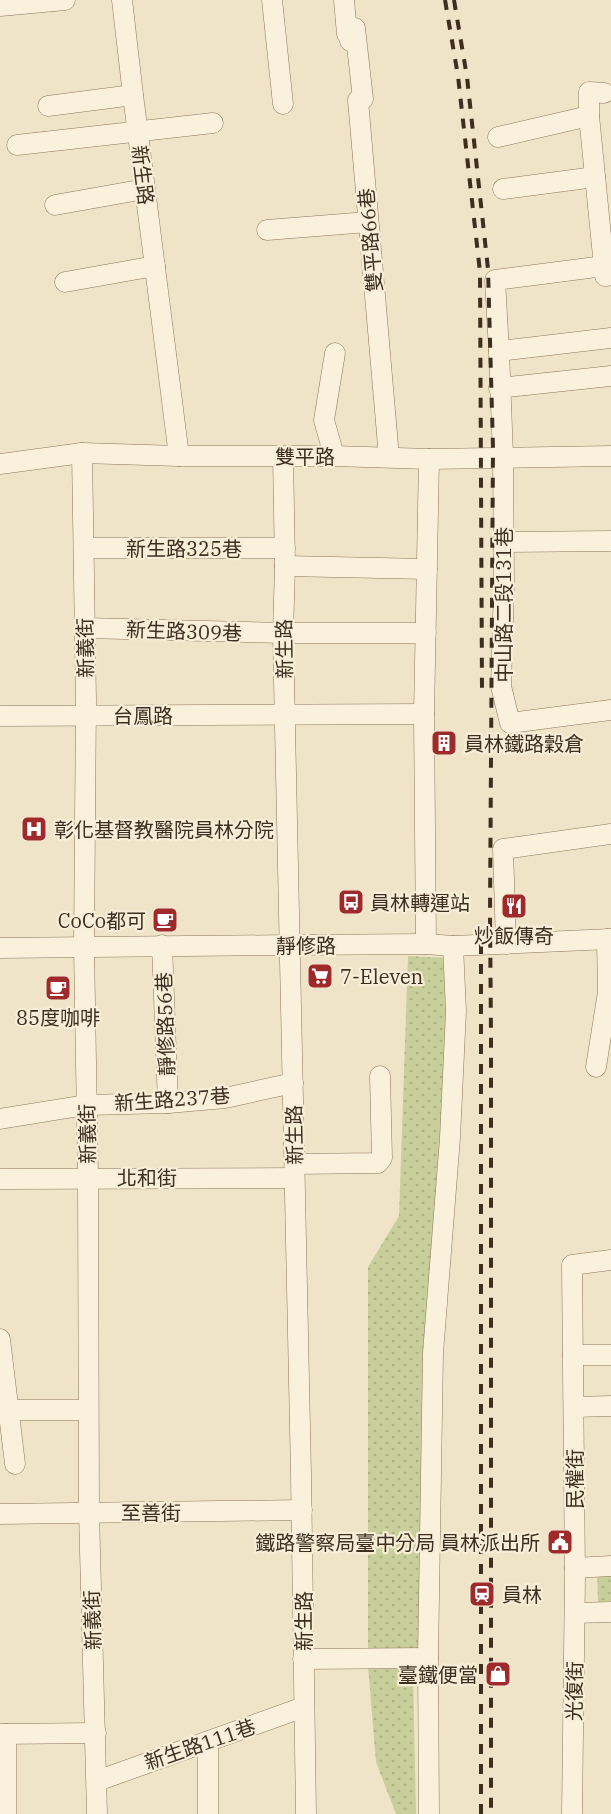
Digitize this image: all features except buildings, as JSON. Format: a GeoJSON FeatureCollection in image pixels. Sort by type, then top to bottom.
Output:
{"type":"FeatureCollection","features":[{"type":"Feature","properties":{"kind":"street"},"geometry":{"type":"LineString","coordinates":[[0,6],[65,0]]}},
{"type":"Feature","properties":{"kind":"street","name":"新生路"},"geometry":{"type":"LineString","coordinates":[[122,0],[179,456]]}},
{"type":"Feature","properties":{"kind":"street"},"geometry":{"type":"LineString","coordinates":[[272,0],[283,104]]}},
{"type":"Feature","properties":{"kind":"street"},"geometry":{"type":"LineString","coordinates":[[344,0],[355,94]]}},
{"type":"Feature","properties":{"kind":"street","name":"雙平路66巷"},"geometry":{"type":"LineString","coordinates":[[355,28],[363,99],[358,100],[389,457]]}},
{"type":"Feature","properties":{"kind":"street"},"geometry":{"type":"LineString","coordinates":[[604,93],[589,92],[588,116],[601,189],[607,271]]}},
{"type":"Feature","properties":{"kind":"street"},"geometry":{"type":"LineString","coordinates":[[48,106],[133,95]]}},
{"type":"Feature","properties":{"kind":"street"},"geometry":{"type":"LineString","coordinates":[[498,137],[588,116]]}},
{"type":"Feature","properties":{"kind":"street"},"geometry":{"type":"LineString","coordinates":[[17,145],[213,123]]}},
{"type":"Feature","properties":{"kind":"street"},"geometry":{"type":"LineString","coordinates":[[55,205],[145,189]]}},
{"type":"Feature","properties":{"kind":"street"},"geometry":{"type":"LineString","coordinates":[[503,189],[601,189]]}},
{"type":"Feature","properties":{"kind":"street"},"geometry":{"type":"LineString","coordinates":[[267,230],[368,222]]}},
{"type":"Feature","properties":{"kind":"street"},"geometry":{"type":"LineString","coordinates":[[65,282],[155,266]]}},
{"type":"Feature","properties":{"kind":"street","name":"中山路二段131巷"},"geometry":{"type":"LineString","coordinates":[[607,271],[495,280],[503,456],[501,686],[510,723],[611,710]]}},
{"type":"Feature","properties":{"kind":"street"},"geometry":{"type":"LineString","coordinates":[[499,351],[611,338]]}},
{"type":"Feature","properties":{"kind":"street"},"geometry":{"type":"LineString","coordinates":[[334,456],[324,420],[335,353]]}},
{"type":"Feature","properties":{"kind":"street"},"geometry":{"type":"LineString","coordinates":[[499,388],[611,376]]}},
{"type":"Feature","properties":{"kind":"street","name":"雙平路"},"geometry":{"type":"LineString","coordinates":[[0,464],[82,453],[429,459],[611,456]]}},
{"type":"Feature","properties":{"kind":"street","name":"新義街"},"geometry":{"type":"LineString","coordinates":[[82,453],[86,715],[84,947],[88,1177],[89,1513],[97,1814]]}},
{"type":"Feature","properties":{"kind":"street","name":"新生路"},"geometry":{"type":"LineString","coordinates":[[283,456],[285,557],[283,633],[291,945],[306,1814]]}},
{"type":"Feature","properties":{"kind":"street"},"geometry":{"type":"LineString","coordinates":[[426,944],[424,714],[429,459]]}},
{"type":"Feature","properties":{"kind":"street"},"geometry":{"type":"LineString","coordinates":[[504,542],[611,541]]}},
{"type":"Feature","properties":{"kind":"street","name":"新生路325巷"},"geometry":{"type":"LineString","coordinates":[[84,548],[285,557],[427,569]]}},
{"type":"Feature","properties":{"kind":"street","name":"新生路309巷"},"geometry":{"type":"LineString","coordinates":[[85,628],[283,633],[426,633]]}},
{"type":"Feature","properties":{"kind":"street","name":"台鳳路"},"geometry":{"type":"LineString","coordinates":[[0,716],[424,714]]}},
{"type":"Feature","properties":{"kind":"street"},"geometry":{"type":"LineString","coordinates":[[506,944],[503,849],[611,834]]}},
{"type":"Feature","properties":{"kind":"street"},"geometry":{"type":"LineString","coordinates":[[596,1067],[608,992],[609,939]]}},
{"type":"Feature","properties":{"kind":"street","name":"靜修路"},"geometry":{"type":"LineString","coordinates":[[0,948],[162,945],[426,944],[453,946],[609,939]]}},
{"type":"Feature","properties":{"kind":"street","name":"靜修路56巷"},"geometry":{"type":"LineString","coordinates":[[162,945],[168,1103]]}},
{"type":"Feature","properties":{"kind":"street"},"geometry":{"type":"LineString","coordinates":[[429,1814],[428,1658],[433,1353],[450,1138],[456,1011],[453,946]]}},
{"type":"Feature","properties":{"kind":"street","name":"北和街"},"geometry":{"type":"LineString","coordinates":[[0,1179],[295,1171],[378,1163],[382,1158],[380,1077]]}},
{"type":"Feature","properties":{"kind":"street","name":"新生路237巷"},"geometry":{"type":"LineString","coordinates":[[0,1119],[86,1105],[168,1103],[225,1098],[293,1083]]}},
{"type":"Feature","properties":{"kind":"street","name":"民權街"},"geometry":{"type":"LineString","coordinates":[[575,1568],[572,1265],[611,1260]]}},
{"type":"Feature","properties":{"kind":"street"},"geometry":{"type":"LineString","coordinates":[[0,1340],[15,1464]]}},
{"type":"Feature","properties":{"kind":"street"},"geometry":{"type":"LineString","coordinates":[[573,1355],[611,1354]]}},
{"type":"Feature","properties":{"kind":"street"},"geometry":{"type":"LineString","coordinates":[[574,1407],[611,1406]]}},
{"type":"Feature","properties":{"kind":"street"},"geometry":{"type":"LineString","coordinates":[[8,1410],[88,1410]]}},
{"type":"Feature","properties":{"kind":"street","name":"至善街"},"geometry":{"type":"LineString","coordinates":[[0,1514],[302,1510]]}},
{"type":"Feature","properties":{"kind":"street"},"geometry":{"type":"LineString","coordinates":[[575,1568],[611,1566]]}},
{"type":"Feature","properties":{"kind":"street","name":"光復街"},"geometry":{"type":"LineString","coordinates":[[572,1814],[575,1568]]}},
{"type":"Feature","properties":{"kind":"street"},"geometry":{"type":"LineString","coordinates":[[575,1613],[611,1612]]}},
{"type":"Feature","properties":{"kind":"street"},"geometry":{"type":"LineString","coordinates":[[303,1659],[428,1658]]}},
{"type":"Feature","properties":{"kind":"street","name":"新生路111巷"},"geometry":{"type":"LineString","coordinates":[[96,1780],[208,1743],[304,1707]]}},
{"type":"Feature","properties":{"kind":"street"},"geometry":{"type":"LineString","coordinates":[[6,1814],[3,1734],[96,1733]]}},
{"type":"Feature","properties":{"kind":"street"},"geometry":{"type":"LineString","coordinates":[[208,1743],[208,1814]]}},
{"type":"Feature","properties":{"kind":"green space"},"geometry":{"type":"Polygon","coordinates":[[[408,956],[448,958],[420,1647],[411,1654],[368,1653],[368,1267],[399,1216],[408,956]]]}},
{"type":"Feature","properties":{"kind":"green space"},"geometry":{"type":"Polygon","coordinates":[[[597,1572],[611,1572],[611,1601],[598,1602],[597,1572]]]}},
{"type":"Feature","properties":{"kind":"green space"},"geometry":{"type":"Polygon","coordinates":[[[368,1666],[413,1666],[416,1814],[396,1814],[376,1762],[368,1666]]]}},
{"type":"Feature","properties":{"kind":"railway"},"geometry":{"type":"LineString","coordinates":[[445,0],[458,76],[480,272],[482,692]]}},
{"type":"Feature","properties":{"kind":"railway"},"geometry":{"type":"LineString","coordinates":[[454,0],[467,77],[488,269],[493,448],[490,915],[491,1814]]}},
{"type":"Feature","properties":{"kind":"railway"},"geometry":{"type":"LineString","coordinates":[[481,938],[481,1814]]}},
{"type":"Feature","properties":{"kind":"place","name":"員林鐵路穀倉"},"geometry":{"type":"Point","coordinates":[444,743]}},
{"type":"Feature","properties":{"kind":"place","name":"彰化基督教醫院員林分院"},"geometry":{"type":"Point","coordinates":[34,829]}},
{"type":"Feature","properties":{"kind":"place","name":"員林轉運站"},"geometry":{"type":"Point","coordinates":[351,902]}},
{"type":"Feature","properties":{"kind":"place","name":"炒飯傳奇"},"geometry":{"type":"Point","coordinates":[514,906]}},
{"type":"Feature","properties":{"kind":"place","name":"CoCo都可"},"geometry":{"type":"Point","coordinates":[165,920]}},
{"type":"Feature","properties":{"kind":"place","name":"7-Eleven"},"geometry":{"type":"Point","coordinates":[320,976]}},
{"type":"Feature","properties":{"kind":"place","name":"85度咖啡"},"geometry":{"type":"Point","coordinates":[58,988]}},
{"type":"Feature","properties":{"kind":"place","name":"鐵路警察局臺中分局 員林派出所"},"geometry":{"type":"Point","coordinates":[560,1542]}},
{"type":"Feature","properties":{"kind":"place","name":"員林"},"geometry":{"type":"Point","coordinates":[482,1594]}},
{"type":"Feature","properties":{"kind":"place","name":"臺鐵便當"},"geometry":{"type":"Point","coordinates":[498,1674]}}]}
